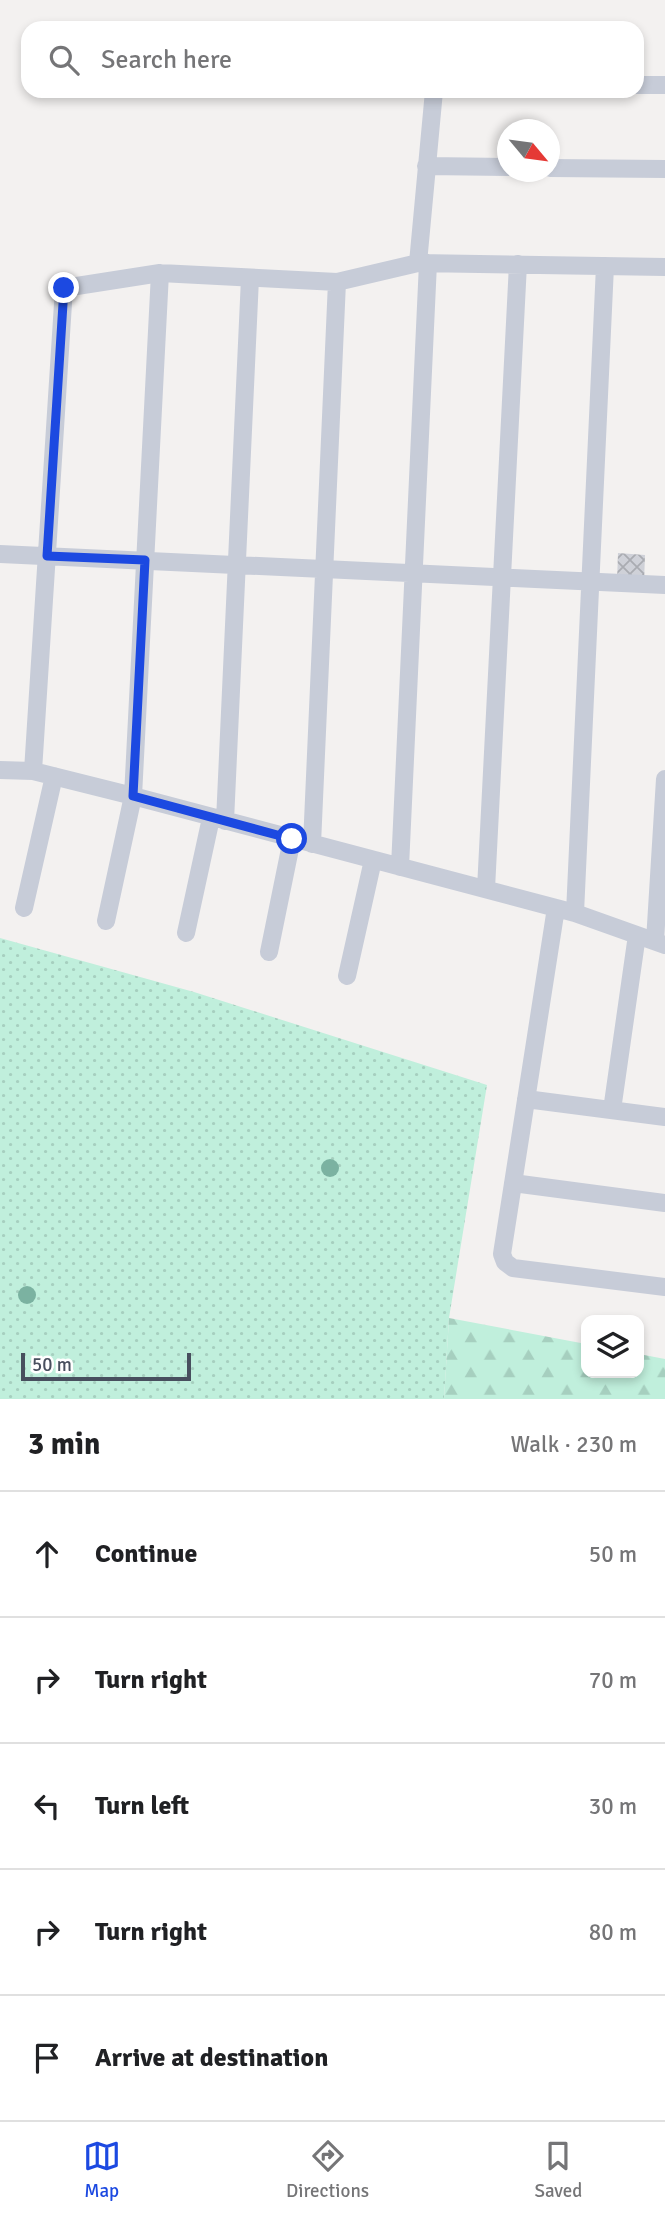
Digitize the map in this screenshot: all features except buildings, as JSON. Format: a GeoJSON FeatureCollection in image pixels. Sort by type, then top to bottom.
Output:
{"type":"FeatureCollection","features":[{"type":"Feature","properties":{"kind":"street"},"geometry":{"type":"LineString","coordinates":[[644,85],[665,85]]}},
{"type":"Feature","properties":{"kind":"street"},"geometry":{"type":"LineString","coordinates":[[400,867],[414,573],[426,166],[433,98]]}},
{"type":"Feature","properties":{"kind":"street"},"geometry":{"type":"LineString","coordinates":[[426,166],[497,167]]}},
{"type":"Feature","properties":{"kind":"street"},"geometry":{"type":"LineString","coordinates":[[560,168],[665,169]]}},
{"type":"Feature","properties":{"kind":"street"},"geometry":{"type":"LineString","coordinates":[[33,771],[64,288],[160,273],[337,282],[423,263],[665,267]]}},
{"type":"Feature","properties":{"kind":"street"},"geometry":{"type":"LineString","coordinates":[[486,890],[518,264]]}},
{"type":"Feature","properties":{"kind":"street"},"geometry":{"type":"LineString","coordinates":[[575,913],[605,266]]}},
{"type":"Feature","properties":{"kind":"street"},"geometry":{"type":"LineString","coordinates":[[106,921],[133,796],[160,273]]}},
{"type":"Feature","properties":{"kind":"street"},"geometry":{"type":"LineString","coordinates":[[186,933],[218,819],[237,565],[250,278]]}},
{"type":"Feature","properties":{"kind":"street"},"geometry":{"type":"LineString","coordinates":[[312,844],[337,282]]}},
{"type":"Feature","properties":{"kind":"street"},"geometry":{"type":"LineString","coordinates":[[0,554],[665,585]]}},
{"type":"Feature","properties":{"kind":"street"},"geometry":{"type":"LineString","coordinates":[[0,770],[33,771],[133,796],[575,913],[660,943],[665,779]]}},
{"type":"Feature","properties":{"kind":"street"},"geometry":{"type":"LineString","coordinates":[[24,908],[54,776]]}},
{"type":"Feature","properties":{"kind":"street"},"geometry":{"type":"LineString","coordinates":[[270,952],[292,839]]}},
{"type":"Feature","properties":{"kind":"street"},"geometry":{"type":"LineString","coordinates":[[347,976],[373,860]]}},
{"type":"Feature","properties":{"kind":"street"},"geometry":{"type":"LineString","coordinates":[[556,908],[502,1254],[505,1262],[513,1268],[665,1287]]}},
{"type":"Feature","properties":{"kind":"street"},"geometry":{"type":"LineString","coordinates":[[612,1110],[637,935]]}},
{"type":"Feature","properties":{"kind":"street"},"geometry":{"type":"LineString","coordinates":[[526,1099],[665,1117]]}},
{"type":"Feature","properties":{"kind":"street"},"geometry":{"type":"LineString","coordinates":[[513,1183],[665,1203]]}},
{"type":"Feature","properties":{"kind":"green space"},"geometry":{"type":"Polygon","coordinates":[[[0,938],[194,992],[487,1085],[449,1318],[444,1399],[0,1399],[0,938]]]}},
{"type":"Feature","properties":{"kind":"green space"},"geometry":{"type":"Polygon","coordinates":[[[449,1318],[581,1343],[581,1378],[644,1378],[644,1355],[665,1359],[665,1399],[444,1399],[449,1318]]]}},
{"type":"Feature","properties":{"kind":"route"},"geometry":{"type":"LineString","coordinates":[[64,288],[47,556],[145,560],[133,796],[292,839]]}}]}
